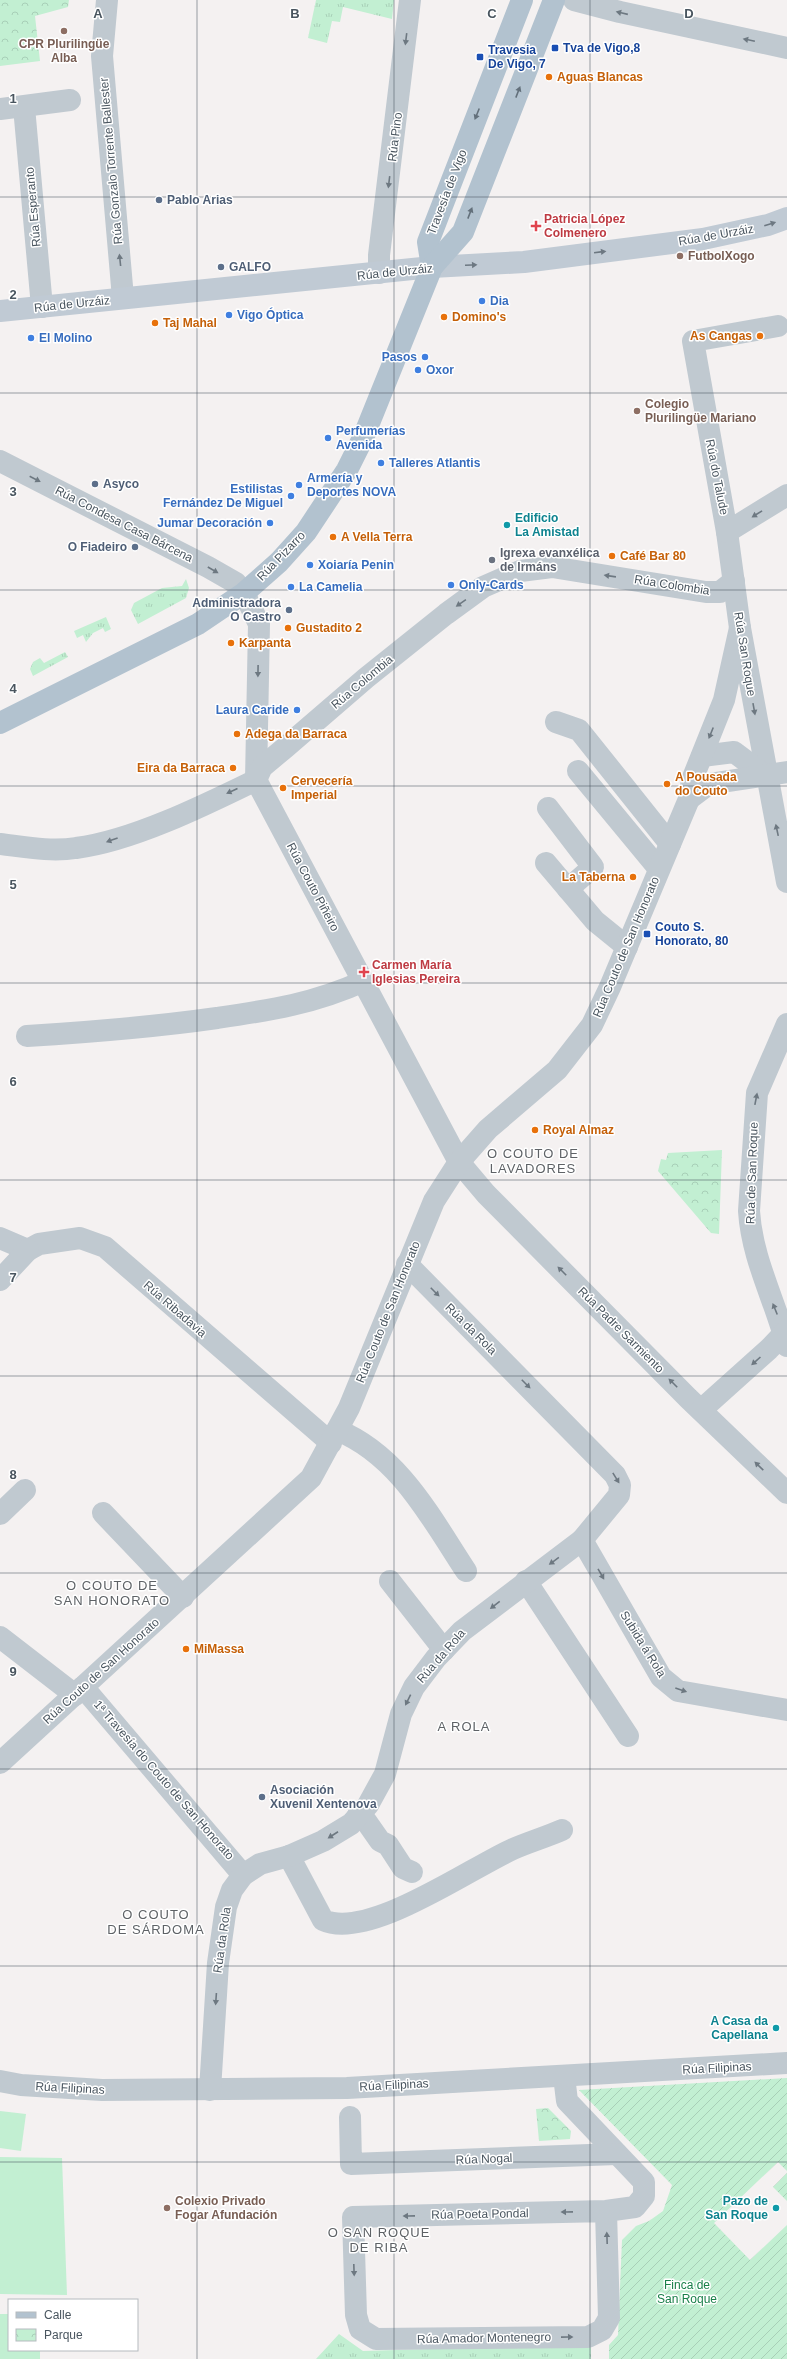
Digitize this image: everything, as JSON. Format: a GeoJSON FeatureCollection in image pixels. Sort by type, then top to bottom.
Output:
{"type":"FeatureCollection","features":[{"type":"Feature","properties":{"kind":"main road","name":"Travesía de Vigo"},"geometry":{"type":"LineString","coordinates":[[432,267],[428,242],[522,0]]}},
{"type":"Feature","properties":{"kind":"main road","name":"Travesía de Vigo"},"geometry":{"type":"LineString","coordinates":[[432,267],[463,232],[554,0]]}},
{"type":"Feature","properties":{"kind":"main road","name":"Rúa de Urzáiz"},"geometry":{"type":"LineString","coordinates":[[0,311],[432,267],[524,262],[703,239],[768,225],[787,218]]}},
{"type":"Feature","properties":{"kind":"main road","name":"Rúa Pizarro"},"geometry":{"type":"LineString","coordinates":[[0,723],[168,641],[198,624],[244,593],[278,562],[306,532],[347,470],[363,438],[432,267]]}},
{"type":"Feature","properties":{"kind":"street","name":"Rúa Gonzalo Torrente Ballester"},"geometry":{"type":"LineString","coordinates":[[107,0],[102,56],[123,298]]}},
{"type":"Feature","properties":{"kind":"street","name":"Rúa Pino"},"geometry":{"type":"LineString","coordinates":[[379,273],[379,255],[410,0]]}},
{"type":"Feature","properties":{"kind":"street"},"geometry":{"type":"LineString","coordinates":[[574,0],[620,12],[787,48]]}},
{"type":"Feature","properties":{"kind":"street"},"geometry":{"type":"LineString","coordinates":[[0,109],[70,100]]}},
{"type":"Feature","properties":{"kind":"street","name":"Rúa Esperanto"},"geometry":{"type":"LineString","coordinates":[[24,107],[42,307]]}},
{"type":"Feature","properties":{"kind":"street","name":"Rúa do Talude"},"geometry":{"type":"LineString","coordinates":[[727,532],[693,341],[778,326]]}},
{"type":"Feature","properties":{"kind":"street","name":"Rúa Condesa Casa Bárcena"},"geometry":{"type":"LineString","coordinates":[[0,461],[208,567],[236,583],[244,593]]}},
{"type":"Feature","properties":{"kind":"street"},"geometry":{"type":"LineString","coordinates":[[727,532],[787,495]]}},
{"type":"Feature","properties":{"kind":"street","name":"Rúa San Roque"},"geometry":{"type":"LineString","coordinates":[[727,532],[740,628],[777,774]]}},
{"type":"Feature","properties":{"kind":"street","name":"Rúa Colombia"},"geometry":{"type":"LineString","coordinates":[[256,780],[262,767],[366,678],[439,619],[483,587],[520,571],[552,567],[706,592],[720,592],[734,581]]}},
{"type":"Feature","properties":{"kind":"street","name":"Rúa Couto Piñeiro"},"geometry":{"type":"LineString","coordinates":[[244,593],[259,624],[256,780],[459,1162]]}},
{"type":"Feature","properties":{"kind":"street","name":"Rúa Couto de San Honorato"},"geometry":{"type":"LineString","coordinates":[[0,1763],[183,1597],[311,1478],[349,1408],[434,1201],[459,1162],[488,1129],[558,1070],[576,1049],[592,1025],[627,947],[689,799],[692,780],[724,700],[740,628]]}},
{"type":"Feature","properties":{"kind":"street"},"geometry":{"type":"LineString","coordinates":[[556,722],[579,730],[670,844]]}},
{"type":"Feature","properties":{"kind":"street"},"geometry":{"type":"LineString","coordinates":[[702,756],[734,752],[777,774]]}},
{"type":"Feature","properties":{"kind":"street"},"geometry":{"type":"LineString","coordinates":[[578,771],[659,869]]}},
{"type":"Feature","properties":{"kind":"street"},"geometry":{"type":"LineString","coordinates":[[689,799],[709,784],[777,774]]}},
{"type":"Feature","properties":{"kind":"street"},"geometry":{"type":"LineString","coordinates":[[777,774],[787,882]]}},
{"type":"Feature","properties":{"kind":"street"},"geometry":{"type":"LineString","coordinates":[[0,844],[44,849],[75,848],[105,843],[145,829],[256,780]]}},
{"type":"Feature","properties":{"kind":"street"},"geometry":{"type":"LineString","coordinates":[[548,808],[593,867],[568,889]]}},
{"type":"Feature","properties":{"kind":"street"},"geometry":{"type":"LineString","coordinates":[[546,863],[595,921],[627,947]]}},
{"type":"Feature","properties":{"kind":"street"},"geometry":{"type":"LineString","coordinates":[[27,1036],[150,1028],[270,1010],[306,1004],[364,982]]}},
{"type":"Feature","properties":{"kind":"street","name":"Rúa de San Roque"},"geometry":{"type":"LineString","coordinates":[[786,1336],[759,1268],[750,1228],[749,1211],[757,1094],[787,1024]]}},
{"type":"Feature","properties":{"kind":"street","name":"Rúa Padre Sarmiento"},"geometry":{"type":"LineString","coordinates":[[459,1162],[486,1194],[701,1410],[787,1493]]}},
{"type":"Feature","properties":{"kind":"street"},"geometry":{"type":"LineString","coordinates":[[0,1238],[28,1250],[0,1280]]}},
{"type":"Feature","properties":{"kind":"street","name":"Rúa Ribadavia"},"geometry":{"type":"LineString","coordinates":[[28,1250],[40,1244],[80,1238],[105,1247],[334,1436],[355,1437],[401,1474],[466,1571]]}},
{"type":"Feature","properties":{"kind":"street","name":"Rúa da Rola"},"geometry":{"type":"LineString","coordinates":[[210,2090],[218,1963],[226,1907],[232,1890],[243,1875],[260,1864],[289,1856],[323,1841],[351,1824],[368,1805],[385,1774],[401,1714],[414,1687],[444,1650],[462,1631],[582,1540],[619,1495],[620,1485],[615,1475],[407,1264]]}},
{"type":"Feature","properties":{"kind":"street"},"geometry":{"type":"LineString","coordinates":[[701,1410],[769,1349],[786,1336]]}},
{"type":"Feature","properties":{"kind":"street"},"geometry":{"type":"LineString","coordinates":[[0,1514],[25,1490]]}},
{"type":"Feature","properties":{"kind":"street"},"geometry":{"type":"LineString","coordinates":[[103,1512],[183,1597]]}},
{"type":"Feature","properties":{"kind":"street","name":"Subida á Rola"},"geometry":{"type":"LineString","coordinates":[[582,1540],[661,1677],[678,1691],[787,1710]]}},
{"type":"Feature","properties":{"kind":"street"},"geometry":{"type":"LineString","coordinates":[[390,1581],[444,1650]]}},
{"type":"Feature","properties":{"kind":"street"},"geometry":{"type":"LineString","coordinates":[[526,1581],[628,1736]]}},
{"type":"Feature","properties":{"kind":"street","name":"1ª Travesía do Couto de San Honorato"},"geometry":{"type":"LineString","coordinates":[[0,1637],[79,1691],[243,1875]]}},
{"type":"Feature","properties":{"kind":"street"},"geometry":{"type":"LineString","coordinates":[[358,1815],[366,1821],[380,1841],[388,1845],[403,1868],[412,1872]]}},
{"type":"Feature","properties":{"kind":"street"},"geometry":{"type":"LineString","coordinates":[[289,1856],[323,1920],[330,1923],[350,1924],[391,1912],[513,1849],[562,1830]]}},
{"type":"Feature","properties":{"kind":"street","name":"Rúa Filipinas"},"geometry":{"type":"LineString","coordinates":[[0,2081],[21,2085],[102,2090],[347,2088],[787,2063]]}},
{"type":"Feature","properties":{"kind":"street","name":"Rúa Poeta Pondal"},"geometry":{"type":"LineString","coordinates":[[353,2217],[606,2211],[635,2207],[644,2196],[644,2182],[567,2101],[564,2076]]}},
{"type":"Feature","properties":{"kind":"street","name":"Rúa Nogal"},"geometry":{"type":"LineString","coordinates":[[350,2117],[351,2164],[617,2154]]}},
{"type":"Feature","properties":{"kind":"street","name":"Rúa Amador Montenegro"},"geometry":{"type":"LineString","coordinates":[[353,2217],[356,2315],[360,2329],[376,2339],[588,2337],[602,2330],[609,2318],[606,2211]]}},
{"type":"Feature","properties":{"kind":"green space"},"geometry":{"type":"Polygon","coordinates":[[[0,0],[69,0],[68,7],[35,16],[40,61],[0,66],[0,0]]]}},
{"type":"Feature","properties":{"kind":"green space"},"geometry":{"type":"Polygon","coordinates":[[[316,0],[394,0],[392,19],[343,7],[340,22],[332,21],[327,43],[308,38],[316,0]]]}},
{"type":"Feature","properties":{"kind":"green space"},"geometry":{"type":"Polygon","coordinates":[[[186,579],[189,588],[186,598],[138,624],[131,610],[134,603],[162,588],[182,586],[186,579]]]}},
{"type":"Feature","properties":{"kind":"green space"},"geometry":{"type":"Polygon","coordinates":[[[106,617],[111,629],[105,632],[103,628],[93,633],[86,642],[83,635],[77,638],[74,631],[106,617]]]}},
{"type":"Feature","properties":{"kind":"green space"},"geometry":{"type":"Polygon","coordinates":[[[65,652],[68,657],[33,676],[30,669],[33,662],[40,658],[44,663],[65,652]]]}},
{"type":"Feature","properties":{"kind":"green space"},"geometry":{"type":"Polygon","coordinates":[[[722,1150],[719,1234],[711,1233],[658,1171],[661,1159],[666,1160],[668,1153],[722,1150]]]}},
{"type":"Feature","properties":{"kind":"green space","name":"Finca de San Roque"},"geometry":{"type":"Polygon","coordinates":[[[787,2078],[787,2171],[778,2162],[714,2223],[750,2260],[787,2225],[787,2359],[609,2359],[609,2345],[618,2335],[622,2240],[636,2226],[649,2221],[663,2211],[672,2185],[579,2090],[787,2078]]]}},
{"type":"Feature","properties":{"kind":"green space"},"geometry":{"type":"Polygon","coordinates":[[[548,2108],[571,2131],[570,2139],[539,2141],[536,2109],[548,2108]]]}},
{"type":"Feature","properties":{"kind":"green space"},"geometry":{"type":"Polygon","coordinates":[[[0,2111],[26,2114],[21,2151],[0,2148],[0,2111]]]}},
{"type":"Feature","properties":{"kind":"green space"},"geometry":{"type":"Polygon","coordinates":[[[0,2157],[62,2158],[67,2295],[0,2294],[0,2157]]]}},
{"type":"Feature","properties":{"kind":"green space"},"geometry":{"type":"Polygon","coordinates":[[[787,2173],[787,2201],[773,2187],[787,2173]]]}},
{"type":"Feature","properties":{"kind":"green space"},"geometry":{"type":"Polygon","coordinates":[[[0,2314],[8,2314],[8,2351],[40,2351],[40,2359],[0,2359],[0,2314]]]}},
{"type":"Feature","properties":{"kind":"green space"},"geometry":{"type":"Polygon","coordinates":[[[339,2334],[363,2351],[591,2344],[591,2359],[316,2359],[339,2334]]]}},
{"type":"Feature","properties":{"kind":"place","name":"CPR Plurilingüe Alba"},"geometry":{"type":"Point","coordinates":[64,31]}},
{"type":"Feature","properties":{"kind":"place","name":"Tva de Vigo,8"},"geometry":{"type":"Point","coordinates":[555,48]}},
{"type":"Feature","properties":{"kind":"place","name":"Travesia De Vigo, 7"},"geometry":{"type":"Point","coordinates":[480,57]}},
{"type":"Feature","properties":{"kind":"place","name":"Aguas Blancas"},"geometry":{"type":"Point","coordinates":[549,77]}},
{"type":"Feature","properties":{"kind":"place","name":"Pablo Arias"},"geometry":{"type":"Point","coordinates":[159,200]}},
{"type":"Feature","properties":{"kind":"place","name":"Patricia López Colmenero"},"geometry":{"type":"Point","coordinates":[536,226]}},
{"type":"Feature","properties":{"kind":"place","name":"FutbolXogo"},"geometry":{"type":"Point","coordinates":[680,256]}},
{"type":"Feature","properties":{"kind":"place","name":"GALFO"},"geometry":{"type":"Point","coordinates":[221,267]}},
{"type":"Feature","properties":{"kind":"place","name":"Dia"},"geometry":{"type":"Point","coordinates":[482,301]}},
{"type":"Feature","properties":{"kind":"place","name":"Vigo Óptica"},"geometry":{"type":"Point","coordinates":[229,315]}},
{"type":"Feature","properties":{"kind":"place","name":"Domino's"},"geometry":{"type":"Point","coordinates":[444,317]}},
{"type":"Feature","properties":{"kind":"place","name":"Taj Mahal"},"geometry":{"type":"Point","coordinates":[155,323]}},
{"type":"Feature","properties":{"kind":"place","name":"As Cangas"},"geometry":{"type":"Point","coordinates":[760,336]}},
{"type":"Feature","properties":{"kind":"place","name":"El Molino"},"geometry":{"type":"Point","coordinates":[31,338]}},
{"type":"Feature","properties":{"kind":"place","name":"Pasos"},"geometry":{"type":"Point","coordinates":[425,357]}},
{"type":"Feature","properties":{"kind":"place","name":"Oxor"},"geometry":{"type":"Point","coordinates":[418,370]}},
{"type":"Feature","properties":{"kind":"place","name":"Colegio Plurilingüe Mariano"},"geometry":{"type":"Point","coordinates":[637,411]}},
{"type":"Feature","properties":{"kind":"place","name":"Perfumerías Avenida"},"geometry":{"type":"Point","coordinates":[328,438]}},
{"type":"Feature","properties":{"kind":"place","name":"Talleres Atlantis"},"geometry":{"type":"Point","coordinates":[381,463]}},
{"type":"Feature","properties":{"kind":"place","name":"Asyco"},"geometry":{"type":"Point","coordinates":[95,484]}},
{"type":"Feature","properties":{"kind":"place","name":"Armería y Deportes NOVA"},"geometry":{"type":"Point","coordinates":[299,485]}},
{"type":"Feature","properties":{"kind":"place","name":"Estilistas Fernández De Miguel"},"geometry":{"type":"Point","coordinates":[291,496]}},
{"type":"Feature","properties":{"kind":"place","name":"Jumar Decoración"},"geometry":{"type":"Point","coordinates":[270,523]}},
{"type":"Feature","properties":{"kind":"place","name":"Edificio La Amistad"},"geometry":{"type":"Point","coordinates":[507,525]}},
{"type":"Feature","properties":{"kind":"place","name":"A Vella Terra"},"geometry":{"type":"Point","coordinates":[333,537]}},
{"type":"Feature","properties":{"kind":"place","name":"O Fiadeiro"},"geometry":{"type":"Point","coordinates":[135,547]}},
{"type":"Feature","properties":{"kind":"place","name":"Café Bar 80"},"geometry":{"type":"Point","coordinates":[612,556]}},
{"type":"Feature","properties":{"kind":"place","name":"Igrexa evanxélica de Irmáns"},"geometry":{"type":"Point","coordinates":[492,560]}},
{"type":"Feature","properties":{"kind":"place","name":"Xoiaría Penin"},"geometry":{"type":"Point","coordinates":[310,565]}},
{"type":"Feature","properties":{"kind":"place","name":"Only-Cards"},"geometry":{"type":"Point","coordinates":[451,585]}},
{"type":"Feature","properties":{"kind":"place","name":"La Camelia"},"geometry":{"type":"Point","coordinates":[291,587]}},
{"type":"Feature","properties":{"kind":"place","name":"Administradora O Castro"},"geometry":{"type":"Point","coordinates":[289,610]}},
{"type":"Feature","properties":{"kind":"place","name":"Gustadito 2"},"geometry":{"type":"Point","coordinates":[288,628]}},
{"type":"Feature","properties":{"kind":"place","name":"Karpanta"},"geometry":{"type":"Point","coordinates":[231,643]}},
{"type":"Feature","properties":{"kind":"place","name":"Laura Caride"},"geometry":{"type":"Point","coordinates":[297,710]}},
{"type":"Feature","properties":{"kind":"place","name":"Adega da Barraca"},"geometry":{"type":"Point","coordinates":[237,734]}},
{"type":"Feature","properties":{"kind":"place","name":"Eira da Barraca"},"geometry":{"type":"Point","coordinates":[233,768]}},
{"type":"Feature","properties":{"kind":"place","name":"A Pousada do Couto"},"geometry":{"type":"Point","coordinates":[667,784]}},
{"type":"Feature","properties":{"kind":"place","name":"Cervecería Imperial"},"geometry":{"type":"Point","coordinates":[283,788]}},
{"type":"Feature","properties":{"kind":"place","name":"La Taberna"},"geometry":{"type":"Point","coordinates":[633,877]}},
{"type":"Feature","properties":{"kind":"place","name":"Couto S. Honorato, 80"},"geometry":{"type":"Point","coordinates":[647,934]}},
{"type":"Feature","properties":{"kind":"place","name":"Carmen María Iglesias Pereira"},"geometry":{"type":"Point","coordinates":[364,972]}},
{"type":"Feature","properties":{"kind":"place","name":"Royal Almaz"},"geometry":{"type":"Point","coordinates":[535,1130]}},
{"type":"Feature","properties":{"kind":"place","name":"MiMassa"},"geometry":{"type":"Point","coordinates":[186,1649]}},
{"type":"Feature","properties":{"kind":"place","name":"Asociación Xuvenil Xentenova"},"geometry":{"type":"Point","coordinates":[262,1797]}},
{"type":"Feature","properties":{"kind":"place","name":"A Casa da Capellana"},"geometry":{"type":"Point","coordinates":[776,2028]}},
{"type":"Feature","properties":{"kind":"place","name":"Colexio Privado Fogar Afundación"},"geometry":{"type":"Point","coordinates":[167,2208]}},
{"type":"Feature","properties":{"kind":"place","name":"Pazo de San Roque"},"geometry":{"type":"Point","coordinates":[776,2208]}},
{"type":"Feature","properties":{"kind":"district","name":"O COUTO DE LAVADORES"},"geometry":{"type":"Point","coordinates":[533,1160]}},
{"type":"Feature","properties":{"kind":"district","name":"O COUTO DE SAN HONORATO"},"geometry":{"type":"Point","coordinates":[112,1592]}},
{"type":"Feature","properties":{"kind":"district","name":"A ROLA"},"geometry":{"type":"Point","coordinates":[464,1726]}},
{"type":"Feature","properties":{"kind":"district","name":"O COUTO DE SÁRDOMA"},"geometry":{"type":"Point","coordinates":[156,1922]}},
{"type":"Feature","properties":{"kind":"district","name":"O SAN ROQUE DE RIBA"},"geometry":{"type":"Point","coordinates":[379,2240]}}]}
